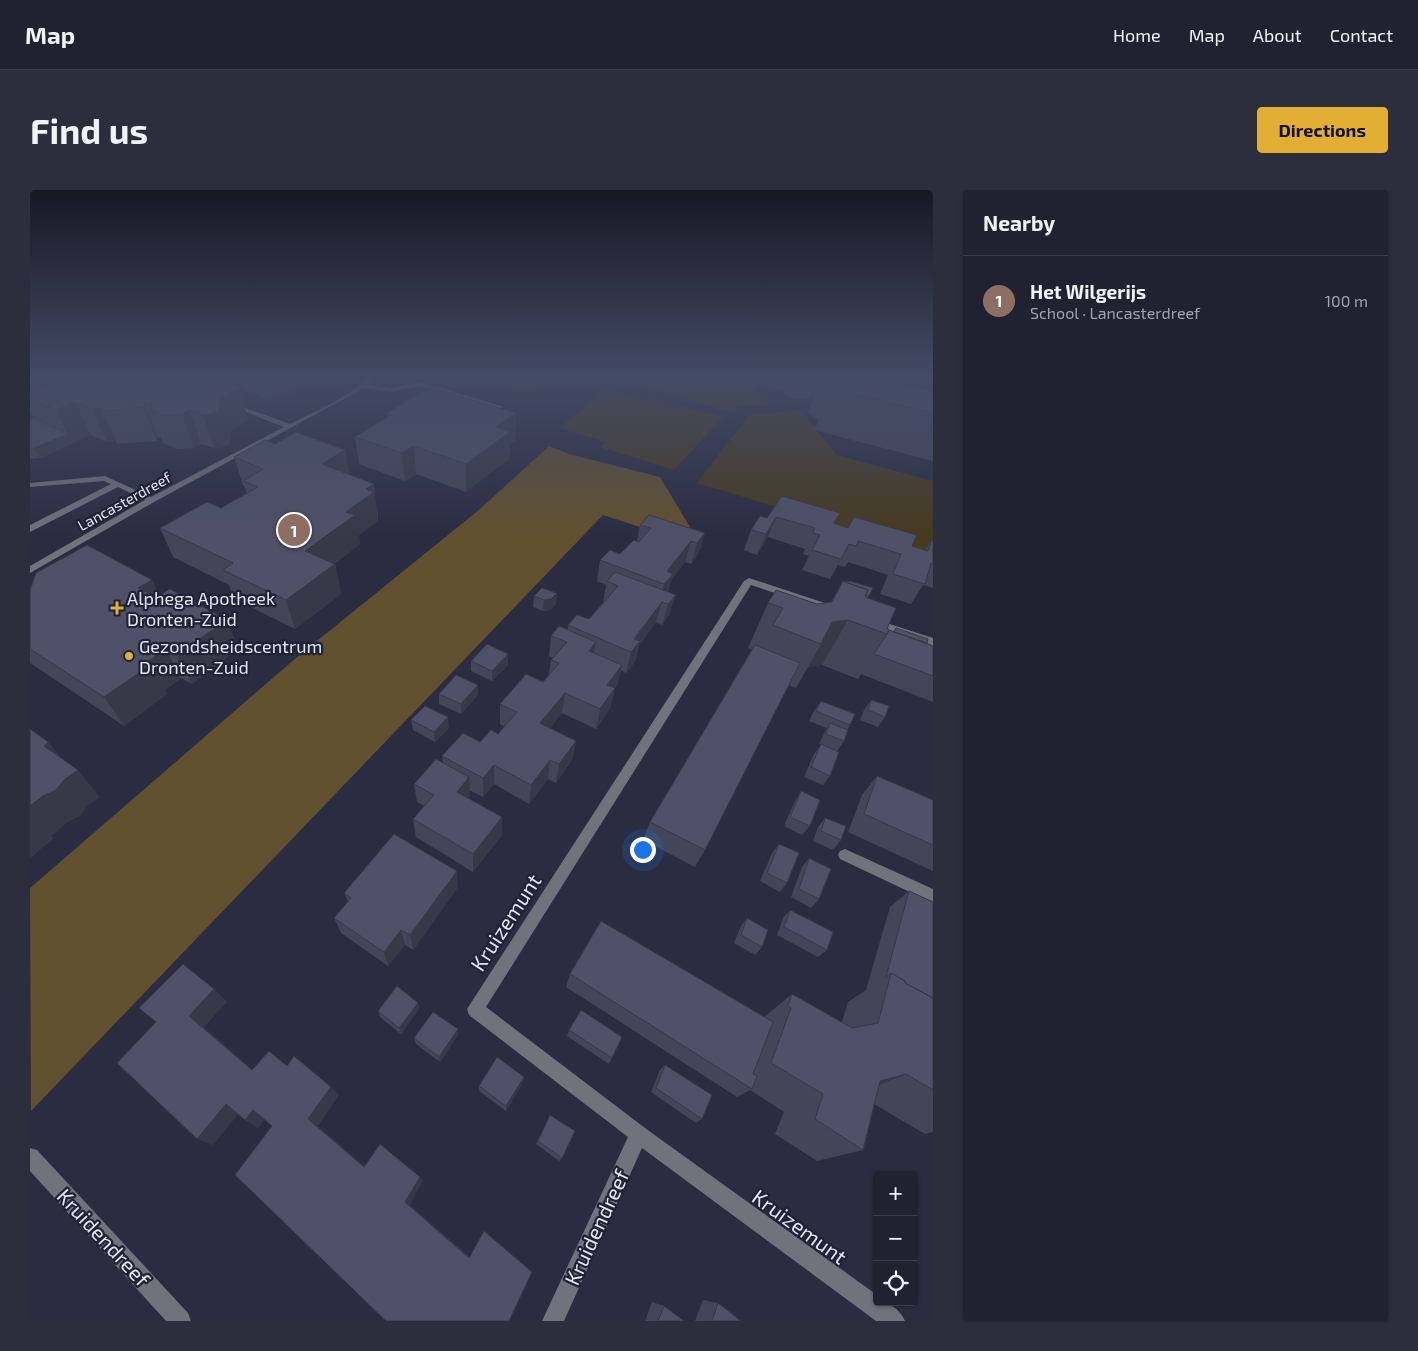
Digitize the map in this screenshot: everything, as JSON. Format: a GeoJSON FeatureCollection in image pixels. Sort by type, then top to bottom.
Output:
{"type":"FeatureCollection","features":[{"type":"Feature","properties":{"kind":"street","name":"Lancasterdreef"},"geometry":{"type":"LineString","coordinates":[[30,570],[151,500],[278,432]]}},
{"type":"Feature","properties":{"kind":"street"},"geometry":{"type":"LineString","coordinates":[[30,485],[105,478],[151,500]]}},
{"type":"Feature","properties":{"kind":"street"},"geometry":{"type":"LineString","coordinates":[[30,529],[118,484]]}},
{"type":"Feature","properties":{"kind":"street","name":"Kruizemunt"},"geometry":{"type":"LineString","coordinates":[[894,1321],[639,1134],[475,1009],[749,581],[933,642]]}},
{"type":"Feature","properties":{"kind":"street"},"geometry":{"type":"LineString","coordinates":[[845,855],[933,896]]}},
{"type":"Feature","properties":{"kind":"street","name":"Kruidendreef"},"geometry":{"type":"LineString","coordinates":[[554,1321],[639,1134]]}},
{"type":"Feature","properties":{"kind":"street","name":"Kruidendreef"},"geometry":{"type":"LineString","coordinates":[[30,1157],[178,1320]]}},
{"type":"Feature","properties":{"kind":"shaded area"},"geometry":{"type":"Polygon","coordinates":[[[572,432],[709,432],[674,470],[600,447],[606,442],[572,432]]]}},
{"type":"Feature","properties":{"kind":"shaded area"},"geometry":{"type":"Polygon","coordinates":[[[736,432],[818,432],[837,455],[933,481],[933,554],[697,483],[736,432]]]}},
{"type":"Feature","properties":{"kind":"shaded area"},"geometry":{"type":"Polygon","coordinates":[[[549,446],[569,454],[660,477],[702,547],[603,515],[31,1111],[30,888],[296,658],[480,509],[549,446]]]}},
{"type":"Feature","properties":{"kind":"building"},"geometry":{"type":"Polygon","coordinates":[[[30,432],[63,432],[68,434],[34,448],[30,448],[30,432]]]}},
{"type":"Feature","properties":{"kind":"building"},"geometry":{"type":"Polygon","coordinates":[[[296,432],[345,450],[322,464],[374,484],[366,489],[374,492],[346,512],[355,515],[305,551],[335,564],[286,600],[223,570],[233,563],[160,528],[207,502],[221,508],[258,487],[243,481],[263,469],[234,457],[265,440],[275,444],[296,432]]]}},
{"type":"Feature","properties":{"kind":"building"},"geometry":{"type":"Polygon","coordinates":[[[364,432],[510,432],[466,464],[414,446],[402,453],[355,437],[364,432]]]}},
{"type":"Feature","properties":{"kind":"building"},"geometry":{"type":"Polygon","coordinates":[[[782,496],[840,513],[834,523],[848,528],[854,517],[917,535],[912,546],[928,551],[933,539],[933,564],[931,563],[925,584],[893,574],[901,554],[858,541],[856,546],[849,544],[841,559],[812,550],[820,535],[813,533],[815,528],[776,517],[766,534],[751,530],[760,516],[767,518],[782,496]]]}},
{"type":"Feature","properties":{"kind":"building"},"geometry":{"type":"Polygon","coordinates":[[[649,515],[705,533],[697,543],[691,541],[667,571],[673,574],[664,584],[600,560],[610,550],[620,554],[634,540],[639,542],[651,528],[640,525],[649,515]]]}},
{"type":"Feature","properties":{"kind":"building","name":"Gezondsheidscentrum Dronten-Zuid"},"geometry":{"type":"Polygon","coordinates":[[[87,545],[152,580],[138,588],[156,597],[170,589],[227,620],[177,655],[166,649],[147,662],[150,665],[104,697],[30,649],[30,590],[36,573],[87,545]]]}},
{"type":"Feature","properties":{"kind":"building"},"geometry":{"type":"Polygon","coordinates":[[[615,572],[676,595],[668,604],[662,602],[634,639],[640,641],[631,652],[568,625],[577,615],[589,619],[618,586],[607,581],[615,572]]]}},
{"type":"Feature","properties":{"kind":"building"},"geometry":{"type":"Polygon","coordinates":[[[843,581],[868,590],[865,597],[896,608],[887,629],[889,629],[887,634],[848,620],[832,622],[821,644],[773,625],[783,608],[768,603],[776,590],[817,604],[832,602],[843,581]]]}},
{"type":"Feature","properties":{"kind":"building"},"geometry":{"type":"Polygon","coordinates":[[[850,581],[873,588],[869,596],[866,595],[868,590],[845,582],[850,581]]]}},
{"type":"Feature","properties":{"kind":"building"},"geometry":{"type":"Polygon","coordinates":[[[542,588],[557,593],[551,599],[544,600],[534,596],[542,588]]]}},
{"type":"Feature","properties":{"kind":"building"},"geometry":{"type":"Polygon","coordinates":[[[559,626],[596,642],[589,651],[622,665],[607,685],[615,688],[600,709],[565,693],[540,723],[576,741],[559,764],[550,760],[531,785],[494,765],[483,778],[442,756],[463,733],[480,742],[491,730],[498,734],[517,712],[500,704],[526,674],[543,682],[559,663],[551,660],[567,642],[551,636],[559,626]]]}},
{"type":"Feature","properties":{"kind":"building"},"geometry":{"type":"Polygon","coordinates":[[[896,628],[928,639],[927,643],[894,632],[896,628]]]}},
{"type":"Feature","properties":{"kind":"building"},"geometry":{"type":"Polygon","coordinates":[[[889,630],[933,646],[933,676],[874,654],[889,630]]]}},
{"type":"Feature","properties":{"kind":"building"},"geometry":{"type":"Polygon","coordinates":[[[487,644],[508,654],[492,671],[471,661],[487,644]]]}},
{"type":"Feature","properties":{"kind":"building"},"geometry":{"type":"Polygon","coordinates":[[[755,645],[800,663],[705,850],[650,822],[755,645]]]}},
{"type":"Feature","properties":{"kind":"building"},"geometry":{"type":"Polygon","coordinates":[[[456,675],[478,685],[461,704],[439,694],[456,675]]]}},
{"type":"Feature","properties":{"kind":"building"},"geometry":{"type":"Polygon","coordinates":[[[871,700],[889,706],[885,717],[868,710],[871,700]]]}},
{"type":"Feature","properties":{"kind":"building"},"geometry":{"type":"Polygon","coordinates":[[[821,701],[855,714],[850,725],[816,711],[821,701]]]}},
{"type":"Feature","properties":{"kind":"building"},"geometry":{"type":"Polygon","coordinates":[[[425,706],[448,717],[434,732],[411,720],[425,706]]]}},
{"type":"Feature","properties":{"kind":"building"},"geometry":{"type":"Polygon","coordinates":[[[830,723],[848,730],[844,741],[826,734],[830,723]]]}},
{"type":"Feature","properties":{"kind":"building"},"geometry":{"type":"Polygon","coordinates":[[[30,729],[48,742],[44,746],[78,770],[64,780],[56,790],[43,796],[30,806],[30,729]]]}},
{"type":"Feature","properties":{"kind":"building"},"geometry":{"type":"Polygon","coordinates":[[[821,744],[839,752],[830,776],[811,767],[821,744]]]}},
{"type":"Feature","properties":{"kind":"building"},"geometry":{"type":"Polygon","coordinates":[[[436,759],[469,777],[457,792],[502,817],[473,854],[413,819],[434,795],[414,784],[436,759]]]}},
{"type":"Feature","properties":{"kind":"building"},"geometry":{"type":"Polygon","coordinates":[[[877,776],[933,800],[933,845],[864,814],[877,776]]]}},
{"type":"Feature","properties":{"kind":"building"},"geometry":{"type":"Polygon","coordinates":[[[801,791],[820,800],[810,826],[790,817],[801,791]]]}},
{"type":"Feature","properties":{"kind":"building"},"geometry":{"type":"Polygon","coordinates":[[[825,818],[846,826],[841,840],[821,831],[825,818]]]}},
{"type":"Feature","properties":{"kind":"building"},"geometry":{"type":"Polygon","coordinates":[[[394,834],[457,871],[410,935],[401,930],[384,952],[334,918],[351,898],[344,893],[394,834]]]}},
{"type":"Feature","properties":{"kind":"building"},"geometry":{"type":"Polygon","coordinates":[[[779,844],[799,853],[787,883],[767,873],[779,844]]]}},
{"type":"Feature","properties":{"kind":"building"},"geometry":{"type":"Polygon","coordinates":[[[809,858],[831,869],[819,899],[799,889],[809,858]]]}},
{"type":"Feature","properties":{"kind":"building"},"geometry":{"type":"Polygon","coordinates":[[[909,891],[933,902],[933,998],[891,973],[886,977],[909,891]]]}},
{"type":"Feature","properties":{"kind":"building"},"geometry":{"type":"Polygon","coordinates":[[[790,910],[833,932],[827,950],[784,927],[790,910]]]}},
{"type":"Feature","properties":{"kind":"building"},"geometry":{"type":"Polygon","coordinates":[[[747,918],[768,930],[762,947],[741,935],[747,918]]]}},
{"type":"Feature","properties":{"kind":"building"},"geometry":{"type":"Polygon","coordinates":[[[601,921],[773,1022],[753,1074],[757,1076],[752,1089],[570,974],[601,921]]]}},
{"type":"Feature","properties":{"kind":"building"},"geometry":{"type":"Polygon","coordinates":[[[183,964],[214,989],[189,1016],[252,1070],[269,1051],[287,1066],[294,1056],[331,1087],[308,1119],[364,1167],[380,1144],[420,1177],[405,1202],[469,1258],[484,1231],[532,1272],[509,1321],[386,1321],[235,1175],[272,1126],[253,1110],[245,1120],[226,1104],[197,1139],[117,1063],[156,1022],[139,1008],[183,964]]]}},
{"type":"Feature","properties":{"kind":"building"},"geometry":{"type":"Polygon","coordinates":[[[891,973],[933,998],[933,1090],[906,1074],[880,1081],[863,1150],[815,1119],[823,1094],[771,1063],[791,1008],[788,1006],[792,994],[852,1028],[878,1023],[891,973]]]}},
{"type":"Feature","properties":{"kind":"building"},"geometry":{"type":"Polygon","coordinates":[[[397,986],[418,1003],[399,1028],[378,1011],[397,986]]]}},
{"type":"Feature","properties":{"kind":"building"},"geometry":{"type":"Polygon","coordinates":[[[581,1010],[622,1037],[612,1058],[569,1030],[581,1010]]]}},
{"type":"Feature","properties":{"kind":"building"},"geometry":{"type":"Polygon","coordinates":[[[433,1012],[458,1029],[439,1057],[414,1038],[433,1012]]]}},
{"type":"Feature","properties":{"kind":"building"},"geometry":{"type":"Polygon","coordinates":[[[497,1057],[524,1077],[506,1106],[479,1086],[497,1057]]]}},
{"type":"Feature","properties":{"kind":"building"},"geometry":{"type":"Polygon","coordinates":[[[665,1065],[712,1095],[702,1119],[656,1088],[665,1065]]]}},
{"type":"Feature","properties":{"kind":"building"},"geometry":{"type":"Polygon","coordinates":[[[550,1115],[575,1131],[562,1158],[538,1141],[550,1115]]]}},
{"type":"Feature","properties":{"kind":"building"},"geometry":{"type":"Polygon","coordinates":[[[718,1303],[741,1321],[712,1321],[718,1303]]]}},
{"type":"Feature","properties":{"kind":"building"},"geometry":{"type":"Polygon","coordinates":[[[664,1306],[684,1321],[658,1321],[664,1306]]]}},
{"type":"Feature","properties":{"kind":"place","name":"Het Wilgerijs"},"geometry":{"type":"Point","coordinates":[294,530]}},
{"type":"Feature","properties":{"kind":"place","name":"Alphega Apotheek Dronten-Zuid"},"geometry":{"type":"Point","coordinates":[117,608]}},
{"type":"Feature","properties":{"kind":"place","name":"Gezondsheidscentrum Dronten-Zuid"},"geometry":{"type":"Point","coordinates":[129,656]}}]}
